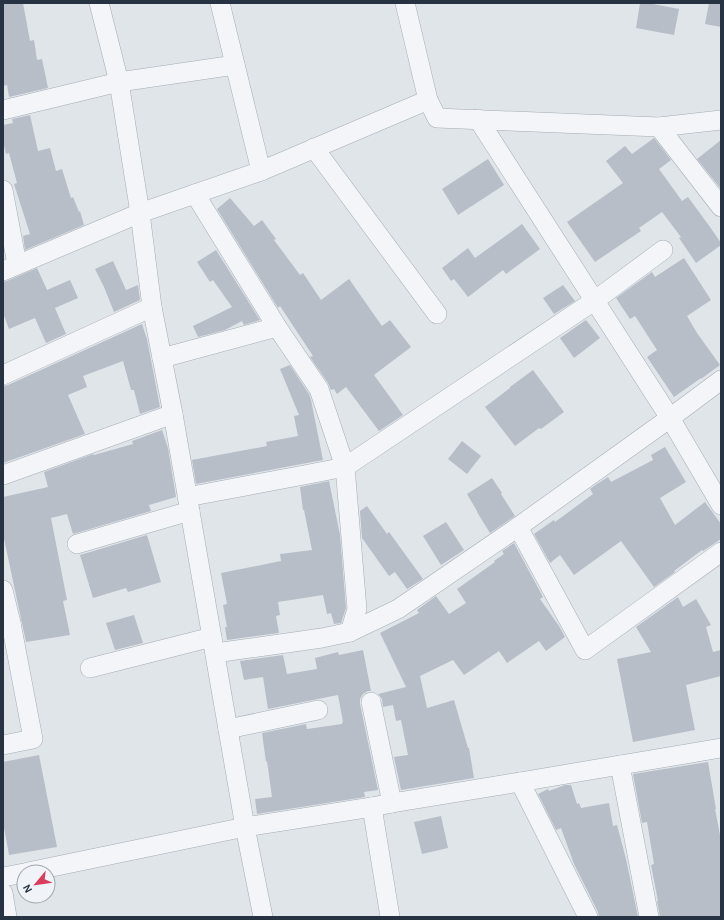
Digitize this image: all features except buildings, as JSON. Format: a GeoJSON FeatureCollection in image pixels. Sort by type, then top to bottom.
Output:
{"type":"FeatureCollection","features":[{"type":"Feature","properties":{"kind":"street"},"geometry":{"type":"LineString","coordinates":[[99,3],[119,82],[140,213],[152,307],[173,414],[245,826],[264,917]]}},
{"type":"Feature","properties":{"kind":"street"},"geometry":{"type":"LineString","coordinates":[[220,3],[261,171]]}},
{"type":"Feature","properties":{"kind":"street"},"geometry":{"type":"LineString","coordinates":[[405,3],[428,100],[437,118],[659,127],[721,120]]}},
{"type":"Feature","properties":{"kind":"street"},"geometry":{"type":"LineString","coordinates":[[3,110],[119,82],[235,65]]}},
{"type":"Feature","properties":{"kind":"street"},"geometry":{"type":"LineString","coordinates":[[3,190],[10,268],[140,213],[261,171],[428,100]]}},
{"type":"Feature","properties":{"kind":"street"},"geometry":{"type":"LineString","coordinates":[[478,119],[670,418],[721,505]]}},
{"type":"Feature","properties":{"kind":"street"},"geometry":{"type":"LineString","coordinates":[[659,127],[721,207]]}},
{"type":"Feature","properties":{"kind":"street"},"geometry":{"type":"LineString","coordinates":[[314,148],[437,314]]}},
{"type":"Feature","properties":{"kind":"street"},"geometry":{"type":"LineString","coordinates":[[195,194],[277,327],[320,389],[345,467],[357,609],[350,632]]}},
{"type":"Feature","properties":{"kind":"street"},"geometry":{"type":"LineString","coordinates":[[77,544],[189,504],[304,474],[345,467],[594,301],[663,250]]}},
{"type":"Feature","properties":{"kind":"street"},"geometry":{"type":"LineString","coordinates":[[3,375],[152,307]]}},
{"type":"Feature","properties":{"kind":"street"},"geometry":{"type":"LineString","coordinates":[[162,358],[277,327]]}},
{"type":"Feature","properties":{"kind":"street"},"geometry":{"type":"LineString","coordinates":[[90,668],[214,645],[322,638],[350,632],[398,608],[518,527],[721,380]]}},
{"type":"Feature","properties":{"kind":"street"},"geometry":{"type":"LineString","coordinates":[[3,475],[173,414]]}},
{"type":"Feature","properties":{"kind":"street"},"geometry":{"type":"LineString","coordinates":[[518,527],[585,650],[721,552]]}},
{"type":"Feature","properties":{"kind":"street"},"geometry":{"type":"LineString","coordinates":[[3,590],[7,624],[32,739],[3,745]]}},
{"type":"Feature","properties":{"kind":"street"},"geometry":{"type":"LineString","coordinates":[[371,702],[392,803]]}},
{"type":"Feature","properties":{"kind":"street"},"geometry":{"type":"LineString","coordinates":[[228,729],[318,710]]}},
{"type":"Feature","properties":{"kind":"street"},"geometry":{"type":"LineString","coordinates":[[56,866],[245,826],[372,807],[721,748]]}},
{"type":"Feature","properties":{"kind":"street"},"geometry":{"type":"LineString","coordinates":[[620,765],[649,917]]}},
{"type":"Feature","properties":{"kind":"street"},"geometry":{"type":"LineString","coordinates":[[520,782],[588,917]]}},
{"type":"Feature","properties":{"kind":"street"},"geometry":{"type":"LineString","coordinates":[[372,807],[390,917]]}},
{"type":"Feature","properties":{"kind":"street"},"geometry":{"type":"LineString","coordinates":[[3,877],[16,875]]}},
{"type":"Feature","properties":{"kind":"street"},"geometry":{"type":"LineString","coordinates":[[3,893],[7,917]]}}]}
